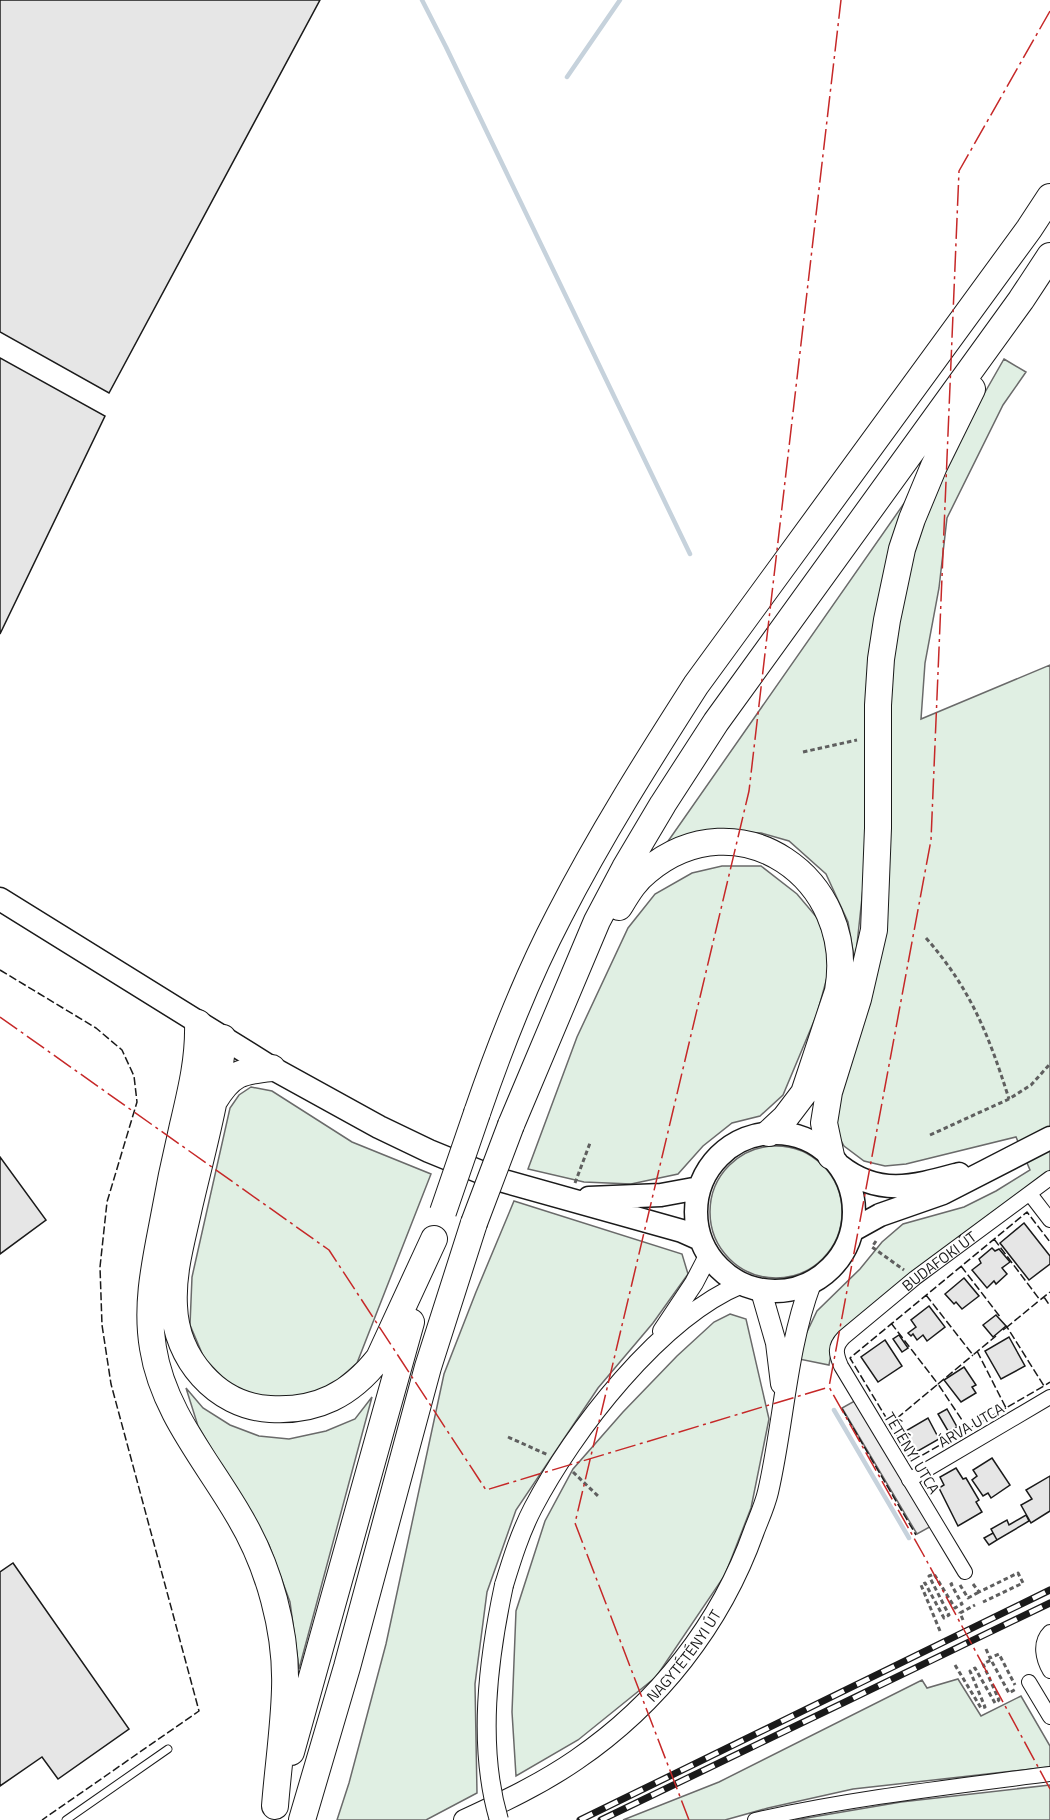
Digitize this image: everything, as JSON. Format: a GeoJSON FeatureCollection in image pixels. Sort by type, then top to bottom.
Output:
{"type":"FeatureCollection","features":[{"type":"Feature","properties":{"kind":"highway"},"geometry":{"type":"LineString","coordinates":[[272,1813],[313,1677],[434,1239],[496,1059],[522,993],[559,916],[651,755],[696,684],[1050,197]]}},
{"type":"Feature","properties":{"kind":"highway"},"geometry":{"type":"LineString","coordinates":[[302,1820],[347,1667],[428,1367],[474,1223],[511,1125],[597,921],[625,868],[710,731],[1021,300],[1050,256]]}},
{"type":"Feature","properties":{"kind":"highway"},"geometry":{"type":"LineString","coordinates":[[835,1160],[824,1123],[829,1092],[858,999],[874,930],[881,659],[893,588],[905,539],[934,466],[973,387],[1021,300]]}},
{"type":"Feature","properties":{"kind":"highway"},"geometry":{"type":"LineString","coordinates":[[560,1005],[630,889],[645,872],[663,859],[681,851],[717,842],[733,842],[751,846],[767,850],[781,858],[798,870],[815,887],[831,912],[840,942],[841,977],[804,1093],[785,1118],[769,1133]]}},
{"type":"Feature","properties":{"kind":"highway"},"geometry":{"type":"LineString","coordinates":[[198,1023],[199,1049],[195,1073],[171,1178],[152,1280],[151,1335],[158,1369],[174,1412],[241,1518],[254,1544],[271,1591],[279,1624],[285,1688],[272,1813]]}},
{"type":"Feature","properties":{"kind":"highway"},"geometry":{"type":"LineString","coordinates":[[223,1038],[214,1101],[178,1257],[174,1297],[176,1323],[186,1351],[201,1376],[220,1392],[248,1406],[284,1410],[327,1401],[347,1390],[366,1375],[379,1358],[434,1239]]}},
{"type":"Feature","properties":{"kind":"highway"},"geometry":{"type":"LineString","coordinates":[[195,1073],[206,1054],[223,1038]]}},
{"type":"Feature","properties":{"kind":"highway"},"geometry":{"type":"LineString","coordinates":[[214,1101],[224,1084],[236,1076],[252,1070],[272,1068]]}},
{"type":"Feature","properties":{"kind":"main road"},"geometry":{"type":"LineString","coordinates":[[0,899],[272,1068],[379,1127],[429,1151],[500,1180],[682,1231],[704,1247],[729,1277],[751,1288],[787,1291],[811,1283],[823,1276],[842,1256],[853,1230],[855,1216],[851,1189],[835,1160]]}},
{"type":"Feature","properties":{"kind":"main road"},"geometry":{"type":"LineString","coordinates":[[704,1247],[696,1222],[699,1188],[706,1173],[726,1150],[753,1136],[769,1133],[802,1138],[818,1145],[853,1176],[881,1187],[914,1184],[998,1163]]}},
{"type":"Feature","properties":{"kind":"main road"},"geometry":{"type":"LineString","coordinates":[[853,1230],[880,1215],[943,1193],[1050,1138]]}},
{"type":"Feature","properties":{"kind":"main road"},"geometry":{"type":"LineString","coordinates":[[569,1199],[661,1195],[699,1188]]}},
{"type":"Feature","properties":{"kind":"main road","name":"NAGYTÉTÉNYI ÚT"},"geometry":{"type":"LineString","coordinates":[[464,1820],[524,1792],[576,1760],[610,1735],[645,1703],[679,1666],[707,1628],[731,1587],[750,1544],[767,1495],[783,1402],[804,1303],[811,1283]]}},
{"type":"Feature","properties":{"kind":"main road","name":"NAGYTÉTÉNYI ÚT"},"geometry":{"type":"LineString","coordinates":[[751,1288],[776,1343],[783,1402]]}},
{"type":"Feature","properties":{"kind":"street","name":"BUDAFOKI ÚT"},"geometry":{"type":"LineString","coordinates":[[836,1349],[844,1337],[915,1278],[1050,1178]]}},
{"type":"Feature","properties":{"kind":"street"},"geometry":{"type":"LineString","coordinates":[[1030,1194],[1050,1220]]}},
{"type":"Feature","properties":{"kind":"street"},"geometry":{"type":"LineString","coordinates":[[650,1350],[694,1283],[704,1247]]}},
{"type":"Feature","properties":{"kind":"street"},"geometry":{"type":"LineString","coordinates":[[499,1820],[490,1765],[488,1692],[494,1632],[504,1585],[516,1545],[532,1510],[559,1461],[593,1414],[650,1350],[694,1312],[725,1291],[751,1288]]}},
{"type":"Feature","properties":{"kind":"street","name":"TÉTÉNYI UTCA"},"geometry":{"type":"LineString","coordinates":[[836,1349],[841,1366],[909,1480],[961,1576]]}},
{"type":"Feature","properties":{"kind":"street","name":"ÁRVA UTCA"},"geometry":{"type":"LineString","coordinates":[[909,1480],[1050,1398]]}},
{"type":"Feature","properties":{"kind":"street"},"geometry":{"type":"LineString","coordinates":[[1050,1632],[1042,1648],[1050,1671]]}},
{"type":"Feature","properties":{"kind":"street"},"geometry":{"type":"LineString","coordinates":[[1029,1682],[1050,1717]]}},
{"type":"Feature","properties":{"kind":"street"},"geometry":{"type":"LineString","coordinates":[[755,1820],[878,1796],[1050,1774]]}},
{"type":"Feature","properties":{"kind":"lane"},"geometry":{"type":"LineString","coordinates":[[66,1820],[168,1749]]}},
{"type":"Feature","properties":{"kind":"path"},"geometry":{"type":"LineString","coordinates":[[803,752],[878,735]]}},
{"type":"Feature","properties":{"kind":"path"},"geometry":{"type":"LineString","coordinates":[[926,938],[947,962],[973,1003],[995,1055],[1009,1099]]}},
{"type":"Feature","properties":{"kind":"path"},"geometry":{"type":"LineString","coordinates":[[930,1135],[1009,1099],[1031,1085],[1050,1064]]}},
{"type":"Feature","properties":{"kind":"path"},"geometry":{"type":"LineString","coordinates":[[569,1199],[590,1143]]}},
{"type":"Feature","properties":{"kind":"path"},"geometry":{"type":"LineString","coordinates":[[882,1234],[872,1247],[915,1278]]}},
{"type":"Feature","properties":{"kind":"path"},"geometry":{"type":"LineString","coordinates":[[940,1631],[921,1585],[925,1583],[944,1618],[949,1615],[929,1576],[934,1574],[955,1608],[962,1604],[951,1584],[961,1576],[979,1592],[1018,1573],[1023,1583],[982,1602]]}},
{"type":"Feature","properties":{"kind":"path"},"geometry":{"type":"LineString","coordinates":[[963,1620],[960,1612],[975,1605]]}},
{"type":"Feature","properties":{"kind":"path"},"geometry":{"type":"LineString","coordinates":[[986,1649],[990,1658],[999,1654],[1016,1689]]}},
{"type":"Feature","properties":{"kind":"path"},"geometry":{"type":"LineString","coordinates":[[954,1665],[981,1708],[985,1707],[970,1671],[975,1668],[995,1703],[999,1701],[983,1664],[991,1660],[1009,1693],[1029,1682]]}},
{"type":"Feature","properties":{"kind":"green space"},"geometry":{"type":"Polygon","coordinates":[[[1004,359],[1026,372],[1003,405],[947,518],[939,588],[925,663],[921,719],[1050,665],[1050,1171],[845,1327],[834,1338],[829,1365],[799,1359],[805,1336],[817,1311],[860,1269],[882,1242],[903,1224],[964,1207],[1030,1170],[1016,1137],[906,1164],[885,1166],[864,1161],[844,1146],[834,1128],[834,1108],[855,1037],[889,652],[918,535],[964,429],[1004,359]]]}},
{"type":"Feature","properties":{"kind":"green space"},"geometry":{"type":"Polygon","coordinates":[[[912,492],[888,553],[872,648],[864,879],[855,963],[848,922],[826,874],[789,841],[761,833],[718,831],[664,847],[912,492]]]}},
{"type":"Feature","properties":{"kind":"green space"},"geometry":{"type":"Polygon","coordinates":[[[722,866],[761,866],[797,894],[819,920],[831,963],[817,1014],[783,1095],[760,1116],[732,1123],[703,1146],[678,1174],[631,1184],[584,1182],[528,1169],[577,1037],[628,928],[655,894],[692,873],[722,866]]]}},
{"type":"Feature","properties":{"kind":"green space"},"geometry":{"type":"Polygon","coordinates":[[[251,1087],[272,1091],[352,1142],[431,1174],[357,1363],[324,1392],[295,1402],[264,1399],[229,1384],[204,1358],[190,1325],[192,1277],[230,1108],[239,1095],[251,1087]]]}},
{"type":"Feature","properties":{"kind":"green space"},"geometry":{"type":"Polygon","coordinates":[[[776,1146],[801,1151],[813,1157],[831,1175],[837,1187],[842,1212],[837,1237],[831,1249],[813,1267],[801,1273],[776,1278],[751,1273],[739,1267],[721,1249],[715,1237],[710,1212],[715,1187],[721,1175],[739,1157],[751,1151],[776,1146]]]}},
{"type":"Feature","properties":{"kind":"green space"},"geometry":{"type":"Polygon","coordinates":[[[514,1201],[682,1254],[688,1274],[653,1323],[598,1388],[516,1510],[487,1592],[475,1684],[477,1793],[426,1820],[337,1820],[386,1644],[444,1374],[514,1201]]]}},
{"type":"Feature","properties":{"kind":"green space"},"geometry":{"type":"Polygon","coordinates":[[[730,1314],[746,1319],[769,1419],[751,1508],[725,1575],[656,1677],[578,1740],[516,1776],[512,1712],[516,1611],[545,1521],[573,1469],[623,1412],[677,1356],[714,1322],[730,1314]]]}},
{"type":"Feature","properties":{"kind":"green space"},"geometry":{"type":"Polygon","coordinates":[[[186,1388],[203,1408],[230,1425],[259,1436],[289,1439],[326,1431],[355,1419],[372,1397],[299,1669],[290,1602],[269,1545],[198,1426],[186,1388]]]}},
{"type":"Feature","properties":{"kind":"green space"},"geometry":{"type":"Polygon","coordinates":[[[958,1679],[981,1716],[1021,1696],[1050,1746],[1050,1767],[853,1789],[725,1820],[623,1820],[719,1782],[922,1680],[927,1688],[958,1679]]]}},
{"type":"Feature","properties":{"kind":"green space"},"geometry":{"type":"Polygon","coordinates":[[[1050,1785],[1050,1820],[795,1820],[901,1802],[1050,1785]]]}},
{"type":"Feature","properties":{"kind":"shaded area"},"geometry":{"type":"Polygon","coordinates":[[[860,1398],[935,1524],[917,1534],[842,1408],[860,1398]]]}},
{"type":"Feature","properties":{"kind":"building"},"geometry":{"type":"Polygon","coordinates":[[[0,0],[320,0],[109,393],[0,332],[0,0]]]}},
{"type":"Feature","properties":{"kind":"building"},"geometry":{"type":"Polygon","coordinates":[[[0,358],[105,416],[0,634],[0,358]]]}},
{"type":"Feature","properties":{"kind":"building"},"geometry":{"type":"Polygon","coordinates":[[[0,1157],[46,1220],[0,1254],[0,1157]]]}},
{"type":"Feature","properties":{"kind":"building"},"geometry":{"type":"Polygon","coordinates":[[[1024,1223],[1050,1256],[1050,1264],[1029,1280],[1000,1243],[1024,1223]]]}},
{"type":"Feature","properties":{"kind":"building"},"geometry":{"type":"Polygon","coordinates":[[[992,1248],[995,1251],[999,1249],[1010,1262],[1002,1268],[1007,1274],[996,1284],[994,1281],[987,1288],[972,1270],[981,1263],[979,1259],[992,1248]]]}},
{"type":"Feature","properties":{"kind":"building"},"geometry":{"type":"Polygon","coordinates":[[[964,1278],[979,1296],[962,1309],[945,1294],[964,1278]]]}},
{"type":"Feature","properties":{"kind":"building"},"geometry":{"type":"Polygon","coordinates":[[[929,1306],[945,1327],[927,1341],[923,1335],[917,1340],[913,1334],[911,1336],[908,1333],[916,1327],[911,1320],[929,1306]]]}},
{"type":"Feature","properties":{"kind":"building"},"geometry":{"type":"Polygon","coordinates":[[[996,1315],[1006,1326],[993,1337],[983,1325],[996,1315]]]}},
{"type":"Feature","properties":{"kind":"building"},"geometry":{"type":"Polygon","coordinates":[[[899,1335],[908,1348],[902,1352],[893,1339],[899,1335]]]}},
{"type":"Feature","properties":{"kind":"building"},"geometry":{"type":"Polygon","coordinates":[[[1009,1337],[1025,1366],[1001,1379],[985,1351],[1009,1337]]]}},
{"type":"Feature","properties":{"kind":"building"},"geometry":{"type":"Polygon","coordinates":[[[885,1340],[902,1366],[878,1382],[861,1357],[885,1340]]]}},
{"type":"Feature","properties":{"kind":"building"},"geometry":{"type":"Polygon","coordinates":[[[964,1367],[976,1385],[972,1387],[976,1393],[961,1402],[944,1380],[964,1367]]]}},
{"type":"Feature","properties":{"kind":"building"},"geometry":{"type":"Polygon","coordinates":[[[947,1409],[957,1427],[948,1431],[938,1414],[947,1409]]]}},
{"type":"Feature","properties":{"kind":"building"},"geometry":{"type":"Polygon","coordinates":[[[928,1418],[939,1439],[918,1451],[913,1449],[904,1432],[928,1418]]]}},
{"type":"Feature","properties":{"kind":"building"},"geometry":{"type":"Polygon","coordinates":[[[992,1458],[1010,1485],[991,1498],[988,1493],[983,1496],[972,1480],[977,1476],[973,1470],[992,1458]]]}},
{"type":"Feature","properties":{"kind":"building"},"geometry":{"type":"Polygon","coordinates":[[[956,1468],[963,1479],[966,1478],[979,1500],[976,1502],[982,1512],[958,1526],[939,1488],[944,1485],[940,1477],[956,1468]]]}},
{"type":"Feature","properties":{"kind":"building"},"geometry":{"type":"Polygon","coordinates":[[[1050,1476],[1050,1511],[1031,1523],[1021,1505],[1032,1499],[1026,1490],[1050,1476]]]}},
{"type":"Feature","properties":{"kind":"building"},"geometry":{"type":"Polygon","coordinates":[[[1026,1515],[1029,1521],[997,1540],[991,1529],[1007,1520],[1009,1525],[1026,1515]]]}},
{"type":"Feature","properties":{"kind":"building"},"geometry":{"type":"Polygon","coordinates":[[[993,1533],[997,1540],[989,1545],[984,1538],[993,1533]]]}},
{"type":"Feature","properties":{"kind":"building"},"geometry":{"type":"Polygon","coordinates":[[[13,1563],[129,1729],[58,1779],[42,1757],[0,1786],[0,1572],[13,1563]]]}},
{"type":"Feature","properties":{"kind":"waterway"},"geometry":{"type":"LineString","coordinates":[[422,0],[690,554]]}},
{"type":"Feature","properties":{"kind":"waterway"},"geometry":{"type":"LineString","coordinates":[[567,77],[620,0]]}},
{"type":"Feature","properties":{"kind":"waterway"},"geometry":{"type":"LineString","coordinates":[[834,1410],[909,1538]]}},
{"type":"Feature","properties":{"kind":"railway"},"geometry":{"type":"LineString","coordinates":[[580,1820],[1050,1590]]}},
{"type":"Feature","properties":{"kind":"railway"},"geometry":{"type":"LineString","coordinates":[[601,1820],[1050,1603]]}},
{"type":"Feature","properties":{"kind":"fence"},"geometry":{"type":"LineString","coordinates":[[0,970],[96,1028],[122,1050],[134,1076],[137,1102],[107,1202],[100,1267],[102,1325],[111,1384],[199,1711],[42,1820]]}},
{"type":"Feature","properties":{"kind":"fence"},"geometry":{"type":"LineString","coordinates":[[1006,1408],[968,1429],[938,1384],[890,1424],[850,1358],[1027,1212],[1050,1242]]}},
{"type":"Feature","properties":{"kind":"fence"},"geometry":{"type":"LineString","coordinates":[[994,1239],[1040,1300],[1050,1292]]}},
{"type":"Feature","properties":{"kind":"fence"},"geometry":{"type":"LineString","coordinates":[[961,1266],[1001,1318]]}},
{"type":"Feature","properties":{"kind":"fence"},"geometry":{"type":"LineString","coordinates":[[926,1295],[973,1355],[996,1336]]}},
{"type":"Feature","properties":{"kind":"fence"},"geometry":{"type":"LineString","coordinates":[[1044,1297],[1050,1306]]}},
{"type":"Feature","properties":{"kind":"fence"},"geometry":{"type":"LineString","coordinates":[[1006,1326],[1040,1300]]}},
{"type":"Feature","properties":{"kind":"fence"},"geometry":{"type":"LineString","coordinates":[[891,1323],[938,1384],[973,1355]]}},
{"type":"Feature","properties":{"kind":"fence"},"geometry":{"type":"LineString","coordinates":[[1003,1330],[1007,1327],[1044,1386],[1050,1382]]}},
{"type":"Feature","properties":{"kind":"fence"},"geometry":{"type":"LineString","coordinates":[[977,1351],[1006,1408],[1044,1386]]}},
{"type":"Feature","properties":{"kind":"fence"},"geometry":{"type":"LineString","coordinates":[[842,1409],[916,1535]]}},
{"type":"Feature","properties":{"kind":"fence"},"geometry":{"type":"LineString","coordinates":[[890,1424],[912,1461],[968,1429]]}},
{"type":"Feature","properties":{"kind":"power"},"geometry":{"type":"LineString","coordinates":[[689,1820],[575,1523],[749,791],[841,0]]}},
{"type":"Feature","properties":{"kind":"power"},"geometry":{"type":"LineString","coordinates":[[1050,11],[959,171],[931,840],[829,1387],[923,1554],[1050,1789]]}},
{"type":"Feature","properties":{"kind":"power"},"geometry":{"type":"LineString","coordinates":[[0,1017],[329,1250],[486,1490],[829,1387]]}}]}
